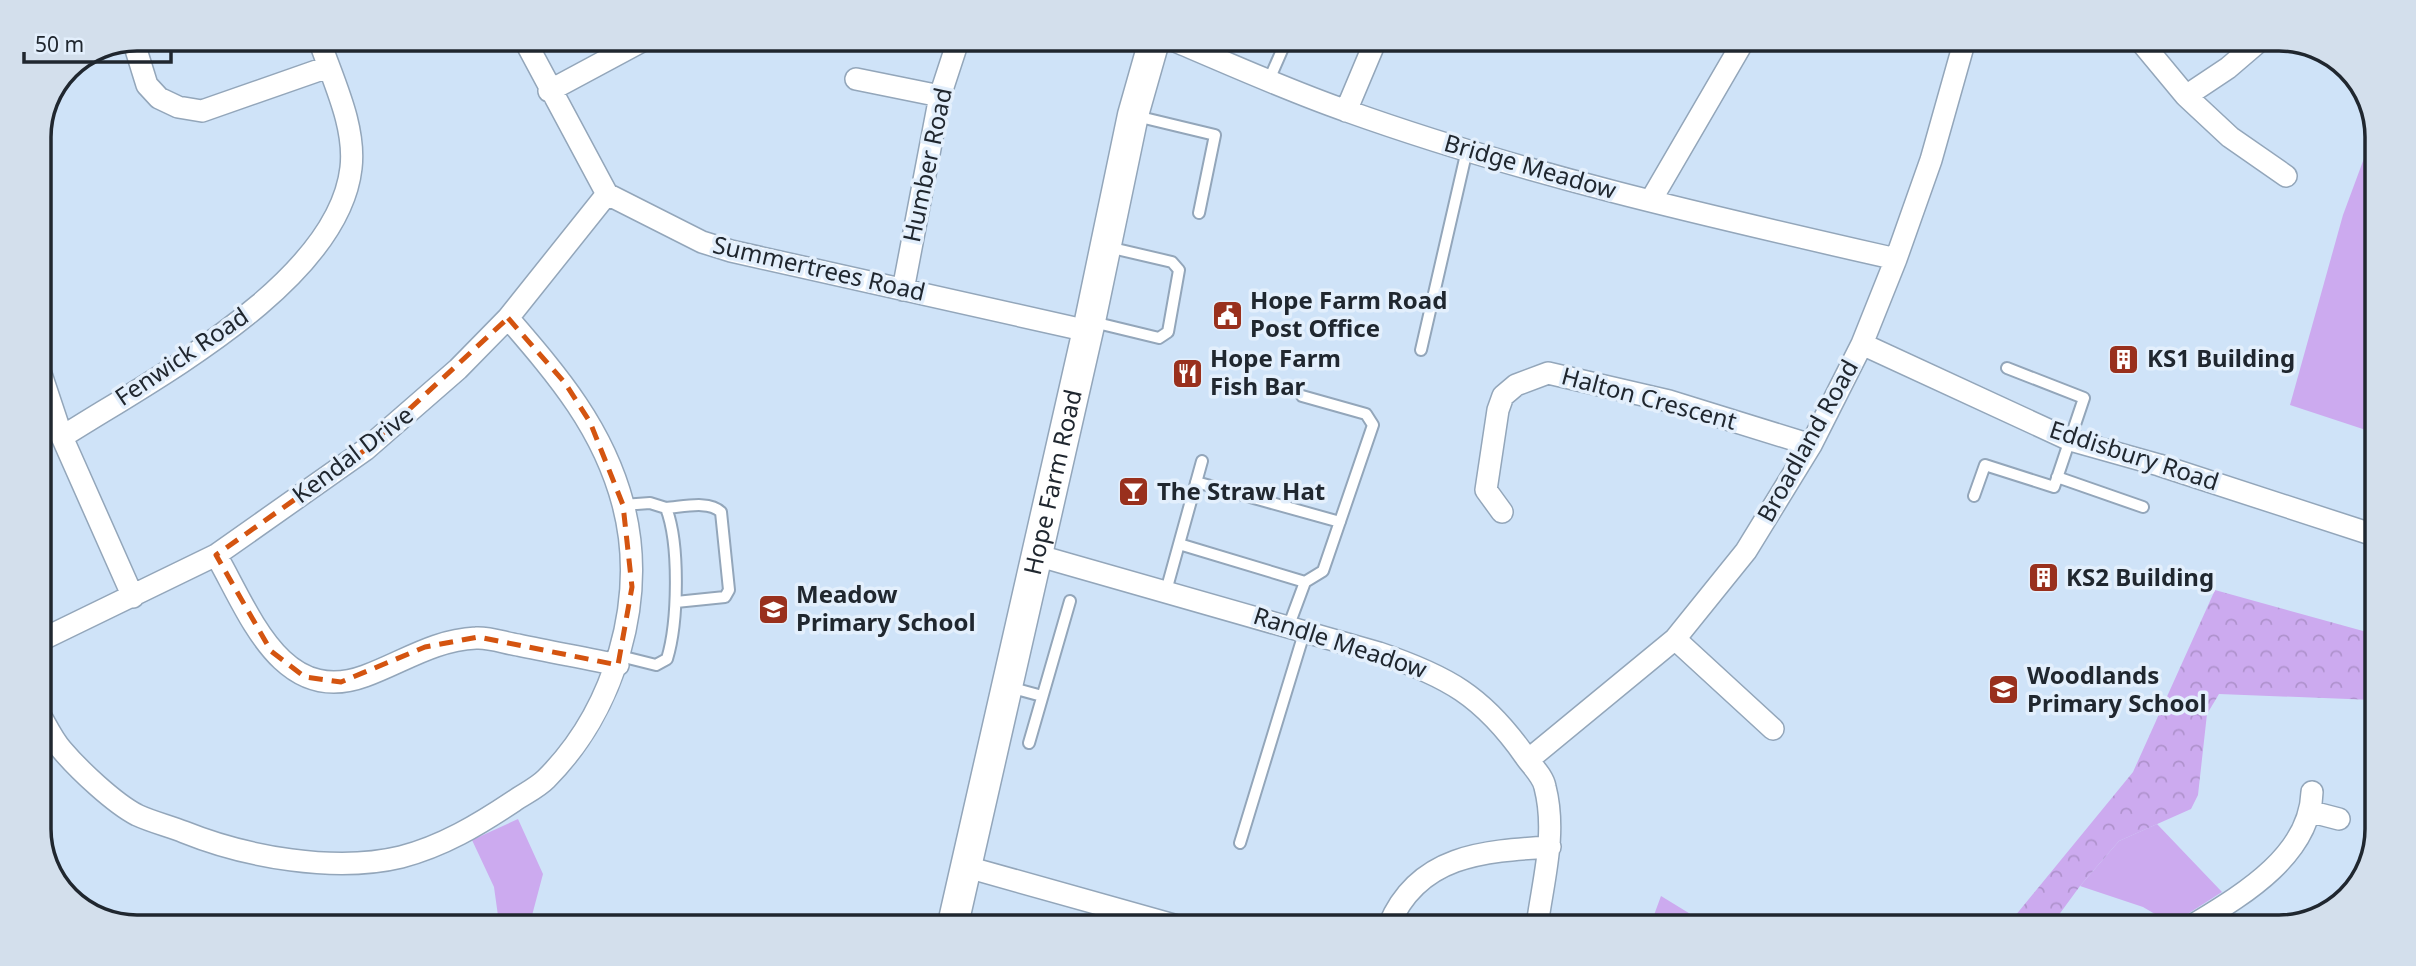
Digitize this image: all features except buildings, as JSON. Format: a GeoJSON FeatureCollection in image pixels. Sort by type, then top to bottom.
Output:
{"type":"FeatureCollection","features":[{"type":"Feature","properties":{"kind":"street"},"geometry":{"type":"LineString","coordinates":[[136,51],[147,85],[159,99],[202,111],[328,67]]}},
{"type":"Feature","properties":{"kind":"street","name":"Fenwick Road"},"geometry":{"type":"LineString","coordinates":[[62,437],[236,326],[287,279],[333,225],[351,168],[351,143],[323,51]]}},
{"type":"Feature","properties":{"kind":"street"},"geometry":{"type":"LineString","coordinates":[[530,51],[607,194]]}},
{"type":"Feature","properties":{"kind":"street"},"geometry":{"type":"LineString","coordinates":[[549,91],[624,51]]}},
{"type":"Feature","properties":{"kind":"street","name":"Humber Road"},"geometry":{"type":"LineString","coordinates":[[903,290],[940,96],[955,51]]}},
{"type":"Feature","properties":{"kind":"street","name":"Hope Farm Road"},"geometry":{"type":"LineString","coordinates":[[955,915],[1089,326],[1133,115],[1151,51]]}},
{"type":"Feature","properties":{"kind":"street","name":"Bridge Meadow"},"geometry":{"type":"LineString","coordinates":[[1199,51],[1346,111],[1467,150],[1651,200],[1896,259]]}},
{"type":"Feature","properties":{"kind":"street"},"geometry":{"type":"LineString","coordinates":[[1346,111],[1366,51]]}},
{"type":"Feature","properties":{"kind":"street"},"geometry":{"type":"LineString","coordinates":[[1651,200],[1738,51]]}},
{"type":"Feature","properties":{"kind":"street","name":"Broadland Road"},"geometry":{"type":"LineString","coordinates":[[1528,761],[1675,639],[1746,551],[1811,445],[1862,344],[1931,160],[1965,51]]}},
{"type":"Feature","properties":{"kind":"street"},"geometry":{"type":"LineString","coordinates":[[2149,51],[2186,96],[2230,136],[2287,176]]}},
{"type":"Feature","properties":{"kind":"street"},"geometry":{"type":"LineString","coordinates":[[2186,96],[2248,51]]}},
{"type":"Feature","properties":{"kind":"street"},"geometry":{"type":"LineString","coordinates":[[856,79],[940,96]]}},
{"type":"Feature","properties":{"kind":"street","name":"Summertrees Road"},"geometry":{"type":"LineString","coordinates":[[607,194],[702,242],[903,290],[1089,326]]}},
{"type":"Feature","properties":{"kind":"street","name":"Kendal Drive"},"geometry":{"type":"LineString","coordinates":[[51,635],[216,555],[365,450],[458,369],[508,318],[607,194]]}},
{"type":"Feature","properties":{"kind":"street"},"geometry":{"type":"LineString","coordinates":[[51,733],[61,749],[137,815],[212,844],[289,859],[359,862],[397,858],[433,848],[471,830],[545,780],[581,733],[619,660],[632,587],[623,505],[608,461],[590,422],[565,383],[508,318]]}},
{"type":"Feature","properties":{"kind":"street","name":"Eddisbury Road"},"geometry":{"type":"LineString","coordinates":[[1862,344],[2070,440],[2159,465],[2365,532]]}},
{"type":"Feature","properties":{"kind":"street","name":"Halton Crescent"},"geometry":{"type":"LineString","coordinates":[[1502,512],[1478,495],[1498,410],[1503,396],[1517,385],[1548,373],[1669,401],[1811,445]]}},
{"type":"Feature","properties":{"kind":"street"},"geometry":{"type":"LineString","coordinates":[[51,404],[62,437],[133,597]]}},
{"type":"Feature","properties":{"kind":"street"},"geometry":{"type":"LineString","coordinates":[[216,555],[271,651],[286,665],[322,682],[341,682],[365,676],[425,648],[478,637],[619,660]]}},
{"type":"Feature","properties":{"kind":"street","name":"Randle Meadow"},"geometry":{"type":"LineString","coordinates":[[1035,555],[1297,628],[1430,670],[1472,695],[1511,736],[1545,785],[1550,847],[1539,915]]}},
{"type":"Feature","properties":{"kind":"street"},"geometry":{"type":"LineString","coordinates":[[1675,639],[1773,729]]}},
{"type":"Feature","properties":{"kind":"street"},"geometry":{"type":"LineString","coordinates":[[2214,915],[2277,865],[2312,802],[2339,819]]}},
{"type":"Feature","properties":{"kind":"street"},"geometry":{"type":"LineString","coordinates":[[1395,915],[1406,896],[1428,873],[1472,854],[1550,847]]}},
{"type":"Feature","properties":{"kind":"street"},"geometry":{"type":"LineString","coordinates":[[967,867],[1137,915]]}},
{"type":"Feature","properties":{"kind":"lane"},"geometry":{"type":"LineString","coordinates":[[1269,80],[1282,51]]}},
{"type":"Feature","properties":{"kind":"lane"},"geometry":{"type":"LineString","coordinates":[[1133,115],[1215,135],[1199,213]]}},
{"type":"Feature","properties":{"kind":"lane"},"geometry":{"type":"LineString","coordinates":[[1422,350],[1467,150]]}},
{"type":"Feature","properties":{"kind":"lane"},"geometry":{"type":"LineString","coordinates":[[1089,326],[1159,338],[1168,332],[1179,270],[1172,262],[1106,247]]}},
{"type":"Feature","properties":{"kind":"lane"},"geometry":{"type":"LineString","coordinates":[[1974,496],[1985,465],[2054,487],[2084,398],[2007,368]]}},
{"type":"Feature","properties":{"kind":"lane"},"geometry":{"type":"LineString","coordinates":[[1179,544],[1305,582],[1323,571],[1373,425],[1366,414],[1302,396]]}},
{"type":"Feature","properties":{"kind":"lane"},"geometry":{"type":"LineString","coordinates":[[1166,591],[1202,461]]}},
{"type":"Feature","properties":{"kind":"lane"},"geometry":{"type":"LineString","coordinates":[[2057,477],[2143,507]]}},
{"type":"Feature","properties":{"kind":"lane"},"geometry":{"type":"LineString","coordinates":[[1196,482],[1340,522]]}},
{"type":"Feature","properties":{"kind":"lane"},"geometry":{"type":"LineString","coordinates":[[623,505],[650,503],[666,508],[701,506],[716,508],[721,513],[729,590],[724,597],[676,602]]}},
{"type":"Feature","properties":{"kind":"lane"},"geometry":{"type":"LineString","coordinates":[[619,660],[662,664],[667,659],[673,639],[676,602],[666,508]]}},
{"type":"Feature","properties":{"kind":"lane"},"geometry":{"type":"LineString","coordinates":[[1240,843],[1297,628],[1305,582]]}},
{"type":"Feature","properties":{"kind":"lane"},"geometry":{"type":"LineString","coordinates":[[1030,743],[1070,601]]}},
{"type":"Feature","properties":{"kind":"lane"},"geometry":{"type":"LineString","coordinates":[[1007,687],[1042,696]]}},
{"type":"Feature","properties":{"kind":"highlighted area"},"geometry":{"type":"Polygon","coordinates":[[[508,318],[565,383],[590,422],[623,505],[632,587],[618,665],[478,637],[425,647],[341,682],[305,677],[271,651],[216,555],[365,450],[508,318]]]}},
{"type":"Feature","properties":{"kind":"green space"},"geometry":{"type":"Polygon","coordinates":[[[2365,156],[2365,430],[2290,405],[2343,215],[2365,156]]]}},
{"type":"Feature","properties":{"kind":"green space"},"geometry":{"type":"Polygon","coordinates":[[[2215,590],[2365,632],[2365,700],[2219,694],[2207,714],[2198,795],[2191,809],[2119,841],[2059,915],[2016,915],[2133,772],[2215,590]]]}},
{"type":"Feature","properties":{"kind":"green space"},"geometry":{"type":"Polygon","coordinates":[[[518,819],[543,874],[532,915],[498,915],[494,887],[472,840],[518,819]]]}},
{"type":"Feature","properties":{"kind":"green space"},"geometry":{"type":"Polygon","coordinates":[[[2157,824],[2222,892],[2186,915],[2157,915],[2143,907],[2080,886],[2119,841],[2157,824]]]}},
{"type":"Feature","properties":{"kind":"green space"},"geometry":{"type":"Polygon","coordinates":[[[1661,896],[1692,915],[1654,915],[1661,896]]]}},
{"type":"Feature","properties":{"kind":"place","name":"Hope Farm Road Post Office"},"geometry":{"type":"Point","coordinates":[1227,315]}},
{"type":"Feature","properties":{"kind":"place","name":"KS1 Building"},"geometry":{"type":"Point","coordinates":[2124,359]}},
{"type":"Feature","properties":{"kind":"place","name":"Hope Farm Fish Bar"},"geometry":{"type":"Point","coordinates":[1187,373]}},
{"type":"Feature","properties":{"kind":"place","name":"The Straw Hat"},"geometry":{"type":"Point","coordinates":[1134,492]}},
{"type":"Feature","properties":{"kind":"place","name":"KS2 Building"},"geometry":{"type":"Point","coordinates":[2043,578]}},
{"type":"Feature","properties":{"kind":"place","name":"Meadow Primary School"},"geometry":{"type":"Point","coordinates":[773,609]}},
{"type":"Feature","properties":{"kind":"place","name":"Woodlands Primary School"},"geometry":{"type":"Point","coordinates":[2004,690]}}]}
